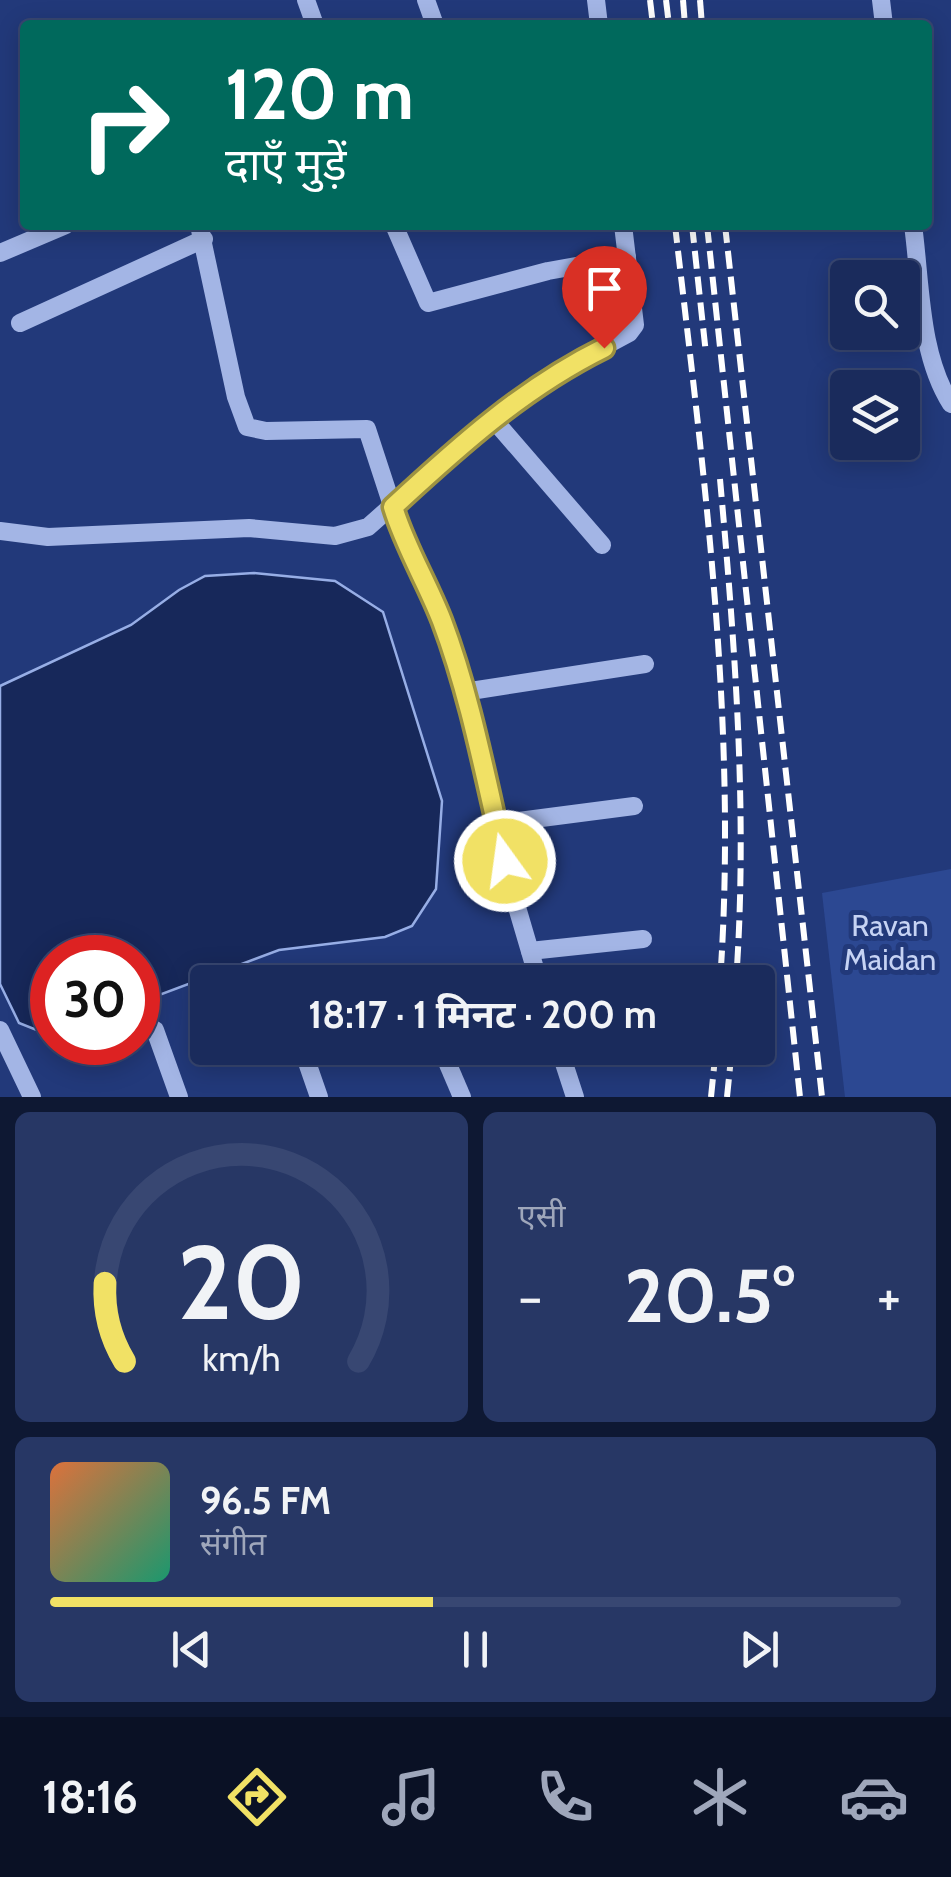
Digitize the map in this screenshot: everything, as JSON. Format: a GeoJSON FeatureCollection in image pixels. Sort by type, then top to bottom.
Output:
{"type":"FeatureCollection","features":[{"type":"Feature","properties":{"kind":"street"},"geometry":{"type":"LineString","coordinates":[[0,253],[54,230]]}},
{"type":"Feature","properties":{"kind":"street"},"geometry":{"type":"LineString","coordinates":[[396,230],[428,303],[548,270],[627,257]]}},
{"type":"Feature","properties":{"kind":"street"},"geometry":{"type":"LineString","coordinates":[[0,531],[48,536],[248,528],[336,536],[368,527],[492,419],[560,370],[629,333],[635,325],[623,230]]}},
{"type":"Feature","properties":{"kind":"street"},"geometry":{"type":"LineString","coordinates":[[914,230],[930,353],[938,384],[951,404]]}},
{"type":"Feature","properties":{"kind":"street"},"geometry":{"type":"LineString","coordinates":[[20,323],[202,232],[236,397],[247,427],[266,431],[368,429],[402,536],[441,620],[464,692],[534,965]]}},
{"type":"Feature","properties":{"kind":"street"},"geometry":{"type":"LineString","coordinates":[[492,419],[602,545]]}},
{"type":"Feature","properties":{"kind":"street"},"geometry":{"type":"LineString","coordinates":[[464,692],[645,664]]}},
{"type":"Feature","properties":{"kind":"street"},"geometry":{"type":"LineString","coordinates":[[496,824],[634,806]]}},
{"type":"Feature","properties":{"kind":"street"},"geometry":{"type":"LineString","coordinates":[[530,952],[643,940]]}},
{"type":"Feature","properties":{"kind":"street"},"geometry":{"type":"LineString","coordinates":[[0,1030],[32,1097]]}},
{"type":"Feature","properties":{"kind":"street"},"geometry":{"type":"LineString","coordinates":[[160,1042],[179,1097]]}},
{"type":"Feature","properties":{"kind":"street"},"geometry":{"type":"LineString","coordinates":[[308,1065],[319,1097]]}},
{"type":"Feature","properties":{"kind":"street"},"geometry":{"type":"LineString","coordinates":[[448,1065],[462,1097]]}},
{"type":"Feature","properties":{"kind":"street"},"geometry":{"type":"LineString","coordinates":[[565,1065],[575,1097]]}},
{"type":"Feature","properties":{"kind":"green space","name":"Ravan Maidan"},"geometry":{"type":"Polygon","coordinates":[[[951,869],[951,1097],[845,1097],[822,893],[951,869]]]}},
{"type":"Feature","properties":{"kind":"shaded area"},"geometry":{"type":"Polygon","coordinates":[[[254,573],[335,581],[383,612],[442,801],[436,889],[412,926],[385,937],[279,950],[239,965],[190,965],[190,983],[160,995],[160,935],[30,935],[30,1027],[19,1023],[0,984],[0,686],[131,625],[205,576],[254,573]]]}},
{"type":"Feature","properties":{"kind":"railway"},"geometry":{"type":"LineString","coordinates":[[650,0],[652,20]]}},
{"type":"Feature","properties":{"kind":"railway"},"geometry":{"type":"LineString","coordinates":[[666,0],[668,20]]}},
{"type":"Feature","properties":{"kind":"railway"},"geometry":{"type":"LineString","coordinates":[[683,0],[685,20]]}},
{"type":"Feature","properties":{"kind":"railway"},"geometry":{"type":"LineString","coordinates":[[700,0],[702,20]]}},
{"type":"Feature","properties":{"kind":"railway"},"geometry":{"type":"LineString","coordinates":[[676,230],[707,508],[721,697],[725,792],[721,965]]}},
{"type":"Feature","properties":{"kind":"railway"},"geometry":{"type":"LineString","coordinates":[[693,230],[706,354]]}},
{"type":"Feature","properties":{"kind":"railway"},"geometry":{"type":"LineString","coordinates":[[708,230],[800,1097]]}},
{"type":"Feature","properties":{"kind":"railway"},"geometry":{"type":"LineString","coordinates":[[726,230],[822,1097]]}},
{"type":"Feature","properties":{"kind":"railway"},"geometry":{"type":"LineString","coordinates":[[720,479],[740,793],[737,965]]}},
{"type":"Feature","properties":{"kind":"railway"},"geometry":{"type":"LineString","coordinates":[[711,1097],[714,1065]]}},
{"type":"Feature","properties":{"kind":"railway"},"geometry":{"type":"LineString","coordinates":[[727,1097],[730,1065]]}},
{"type":"Feature","properties":{"kind":"route"},"geometry":{"type":"LineString","coordinates":[[505,861],[464,692],[441,620],[402,536],[393,507],[473,434],[560,370],[604,348]]}}]}
